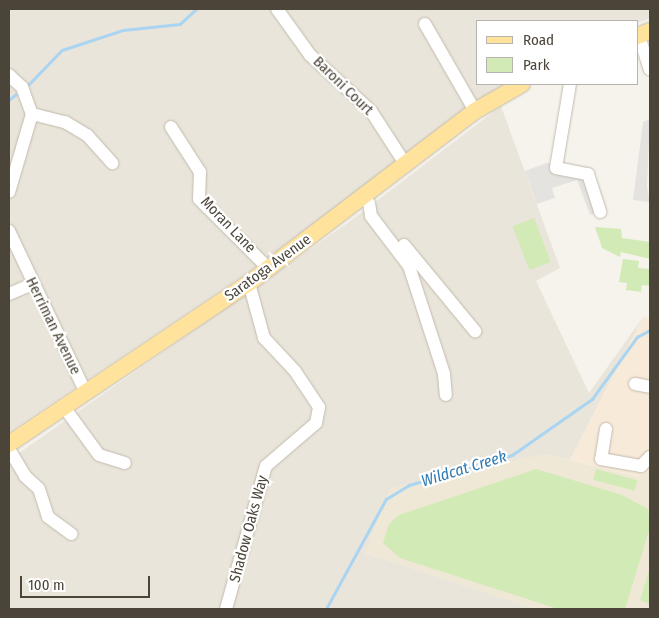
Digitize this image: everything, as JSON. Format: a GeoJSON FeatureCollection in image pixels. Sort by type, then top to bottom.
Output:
{"type":"FeatureCollection","features":[{"type":"Feature","properties":{"kind":"main road","name":"Saratoga Avenue"},"geometry":{"type":"LineString","coordinates":[[9,444],[269,269],[366,200],[406,165],[475,111],[520,85]]}},
{"type":"Feature","properties":{"kind":"street","name":"Baroni Court"},"geometry":{"type":"LineString","coordinates":[[278,9],[310,55],[371,112],[406,165]]}},
{"type":"Feature","properties":{"kind":"street"},"geometry":{"type":"LineString","coordinates":[[425,24],[475,111]]}},
{"type":"Feature","properties":{"kind":"street"},"geometry":{"type":"LineString","coordinates":[[642,34],[650,69]]}},
{"type":"Feature","properties":{"kind":"street"},"geometry":{"type":"LineString","coordinates":[[9,75],[22,87],[32,114],[9,192]]}},
{"type":"Feature","properties":{"kind":"street"},"geometry":{"type":"LineString","coordinates":[[570,85],[556,168],[588,174],[600,212]]}},
{"type":"Feature","properties":{"kind":"street"},"geometry":{"type":"LineString","coordinates":[[32,114],[65,122],[87,135],[112,163]]}},
{"type":"Feature","properties":{"kind":"street","name":"Moran Lane"},"geometry":{"type":"LineString","coordinates":[[171,127],[200,172],[200,199],[269,269]]}},
{"type":"Feature","properties":{"kind":"street"},"geometry":{"type":"LineString","coordinates":[[366,200],[475,331]]}},
{"type":"Feature","properties":{"kind":"street"},"geometry":{"type":"LineString","coordinates":[[366,200],[371,216],[409,266],[444,374],[446,395]]}},
{"type":"Feature","properties":{"kind":"street","name":"Herriman Avenue"},"geometry":{"type":"LineString","coordinates":[[9,231],[32,284],[86,393]]}},
{"type":"Feature","properties":{"kind":"street","name":"Shadow Oaks Way"},"geometry":{"type":"LineString","coordinates":[[226,609],[266,466],[316,423],[320,407],[295,371],[264,338],[249,283]]}},
{"type":"Feature","properties":{"kind":"street"},"geometry":{"type":"LineString","coordinates":[[9,294],[32,284]]}},
{"type":"Feature","properties":{"kind":"street"},"geometry":{"type":"LineString","coordinates":[[635,384],[650,387]]}},
{"type":"Feature","properties":{"kind":"street"},"geometry":{"type":"LineString","coordinates":[[64,407],[100,455],[125,463]]}},
{"type":"Feature","properties":{"kind":"street"},"geometry":{"type":"LineString","coordinates":[[606,429],[601,459],[641,466],[650,457]]}},
{"type":"Feature","properties":{"kind":"street"},"geometry":{"type":"LineString","coordinates":[[9,449],[39,489],[48,517],[71,534]]}},
{"type":"Feature","properties":{"kind":"shaded area"},"geometry":{"type":"Polygon","coordinates":[[[9,9],[650,9],[650,18],[639,23],[639,20],[477,20],[477,85],[503,85],[248,272],[9,432],[9,9]]]}},
{"type":"Feature","properties":{"kind":"shaded area"},"geometry":{"type":"Polygon","coordinates":[[[501,106],[560,268],[536,281],[589,393],[643,317],[570,460],[544,454],[365,553],[536,609],[9,609],[9,460],[349,222],[501,106]]]}},
{"type":"Feature","properties":{"kind":"shaded area"},"geometry":{"type":"Polygon","coordinates":[[[650,119],[647,187],[650,202],[633,200],[643,122],[650,119]]]}},
{"type":"Feature","properties":{"kind":"shaded area"},"geometry":{"type":"Polygon","coordinates":[[[546,163],[585,167],[600,212],[590,215],[577,180],[552,188],[555,198],[537,204],[525,171],[546,163]]]}},
{"type":"Feature","properties":{"kind":"shaded area"},"geometry":{"type":"Polygon","coordinates":[[[643,317],[650,318],[650,471],[645,478],[570,460],[643,317]]]}},
{"type":"Feature","properties":{"kind":"shaded area"},"geometry":{"type":"Polygon","coordinates":[[[544,454],[639,477],[650,471],[650,609],[536,609],[365,553],[390,488],[544,454]]]}},
{"type":"Feature","properties":{"kind":"green space"},"geometry":{"type":"Polygon","coordinates":[[[534,218],[551,262],[529,270],[513,226],[534,218]]]}},
{"type":"Feature","properties":{"kind":"green space"},"geometry":{"type":"Polygon","coordinates":[[[595,227],[621,229],[622,238],[650,242],[650,259],[621,252],[620,257],[602,248],[595,227]]]}},
{"type":"Feature","properties":{"kind":"green space"},"geometry":{"type":"Polygon","coordinates":[[[623,259],[639,261],[638,268],[650,269],[650,286],[642,285],[641,292],[626,290],[627,283],[619,282],[623,259]]]}},
{"type":"Feature","properties":{"kind":"green space"},"geometry":{"type":"Polygon","coordinates":[[[536,469],[622,495],[648,509],[650,527],[625,609],[558,609],[400,558],[383,543],[389,524],[399,515],[536,469]]]}},
{"type":"Feature","properties":{"kind":"green space"},"geometry":{"type":"Polygon","coordinates":[[[596,469],[638,480],[635,491],[593,480],[596,469]]]}},
{"type":"Feature","properties":{"kind":"green space"},"geometry":{"type":"Polygon","coordinates":[[[650,568],[650,604],[640,600],[650,568]]]}},
{"type":"Feature","properties":{"kind":"waterway"},"geometry":{"type":"LineString","coordinates":[[29,84],[62,50],[123,30],[180,24],[196,9]]}},
{"type":"Feature","properties":{"kind":"waterway"},"geometry":{"type":"LineString","coordinates":[[9,100],[15,95]]}},
{"type":"Feature","properties":{"kind":"waterway","name":"Wildcat Creek"},"geometry":{"type":"LineString","coordinates":[[326,609],[386,499],[409,485],[512,455],[592,399],[637,337],[650,330]]}}]}
